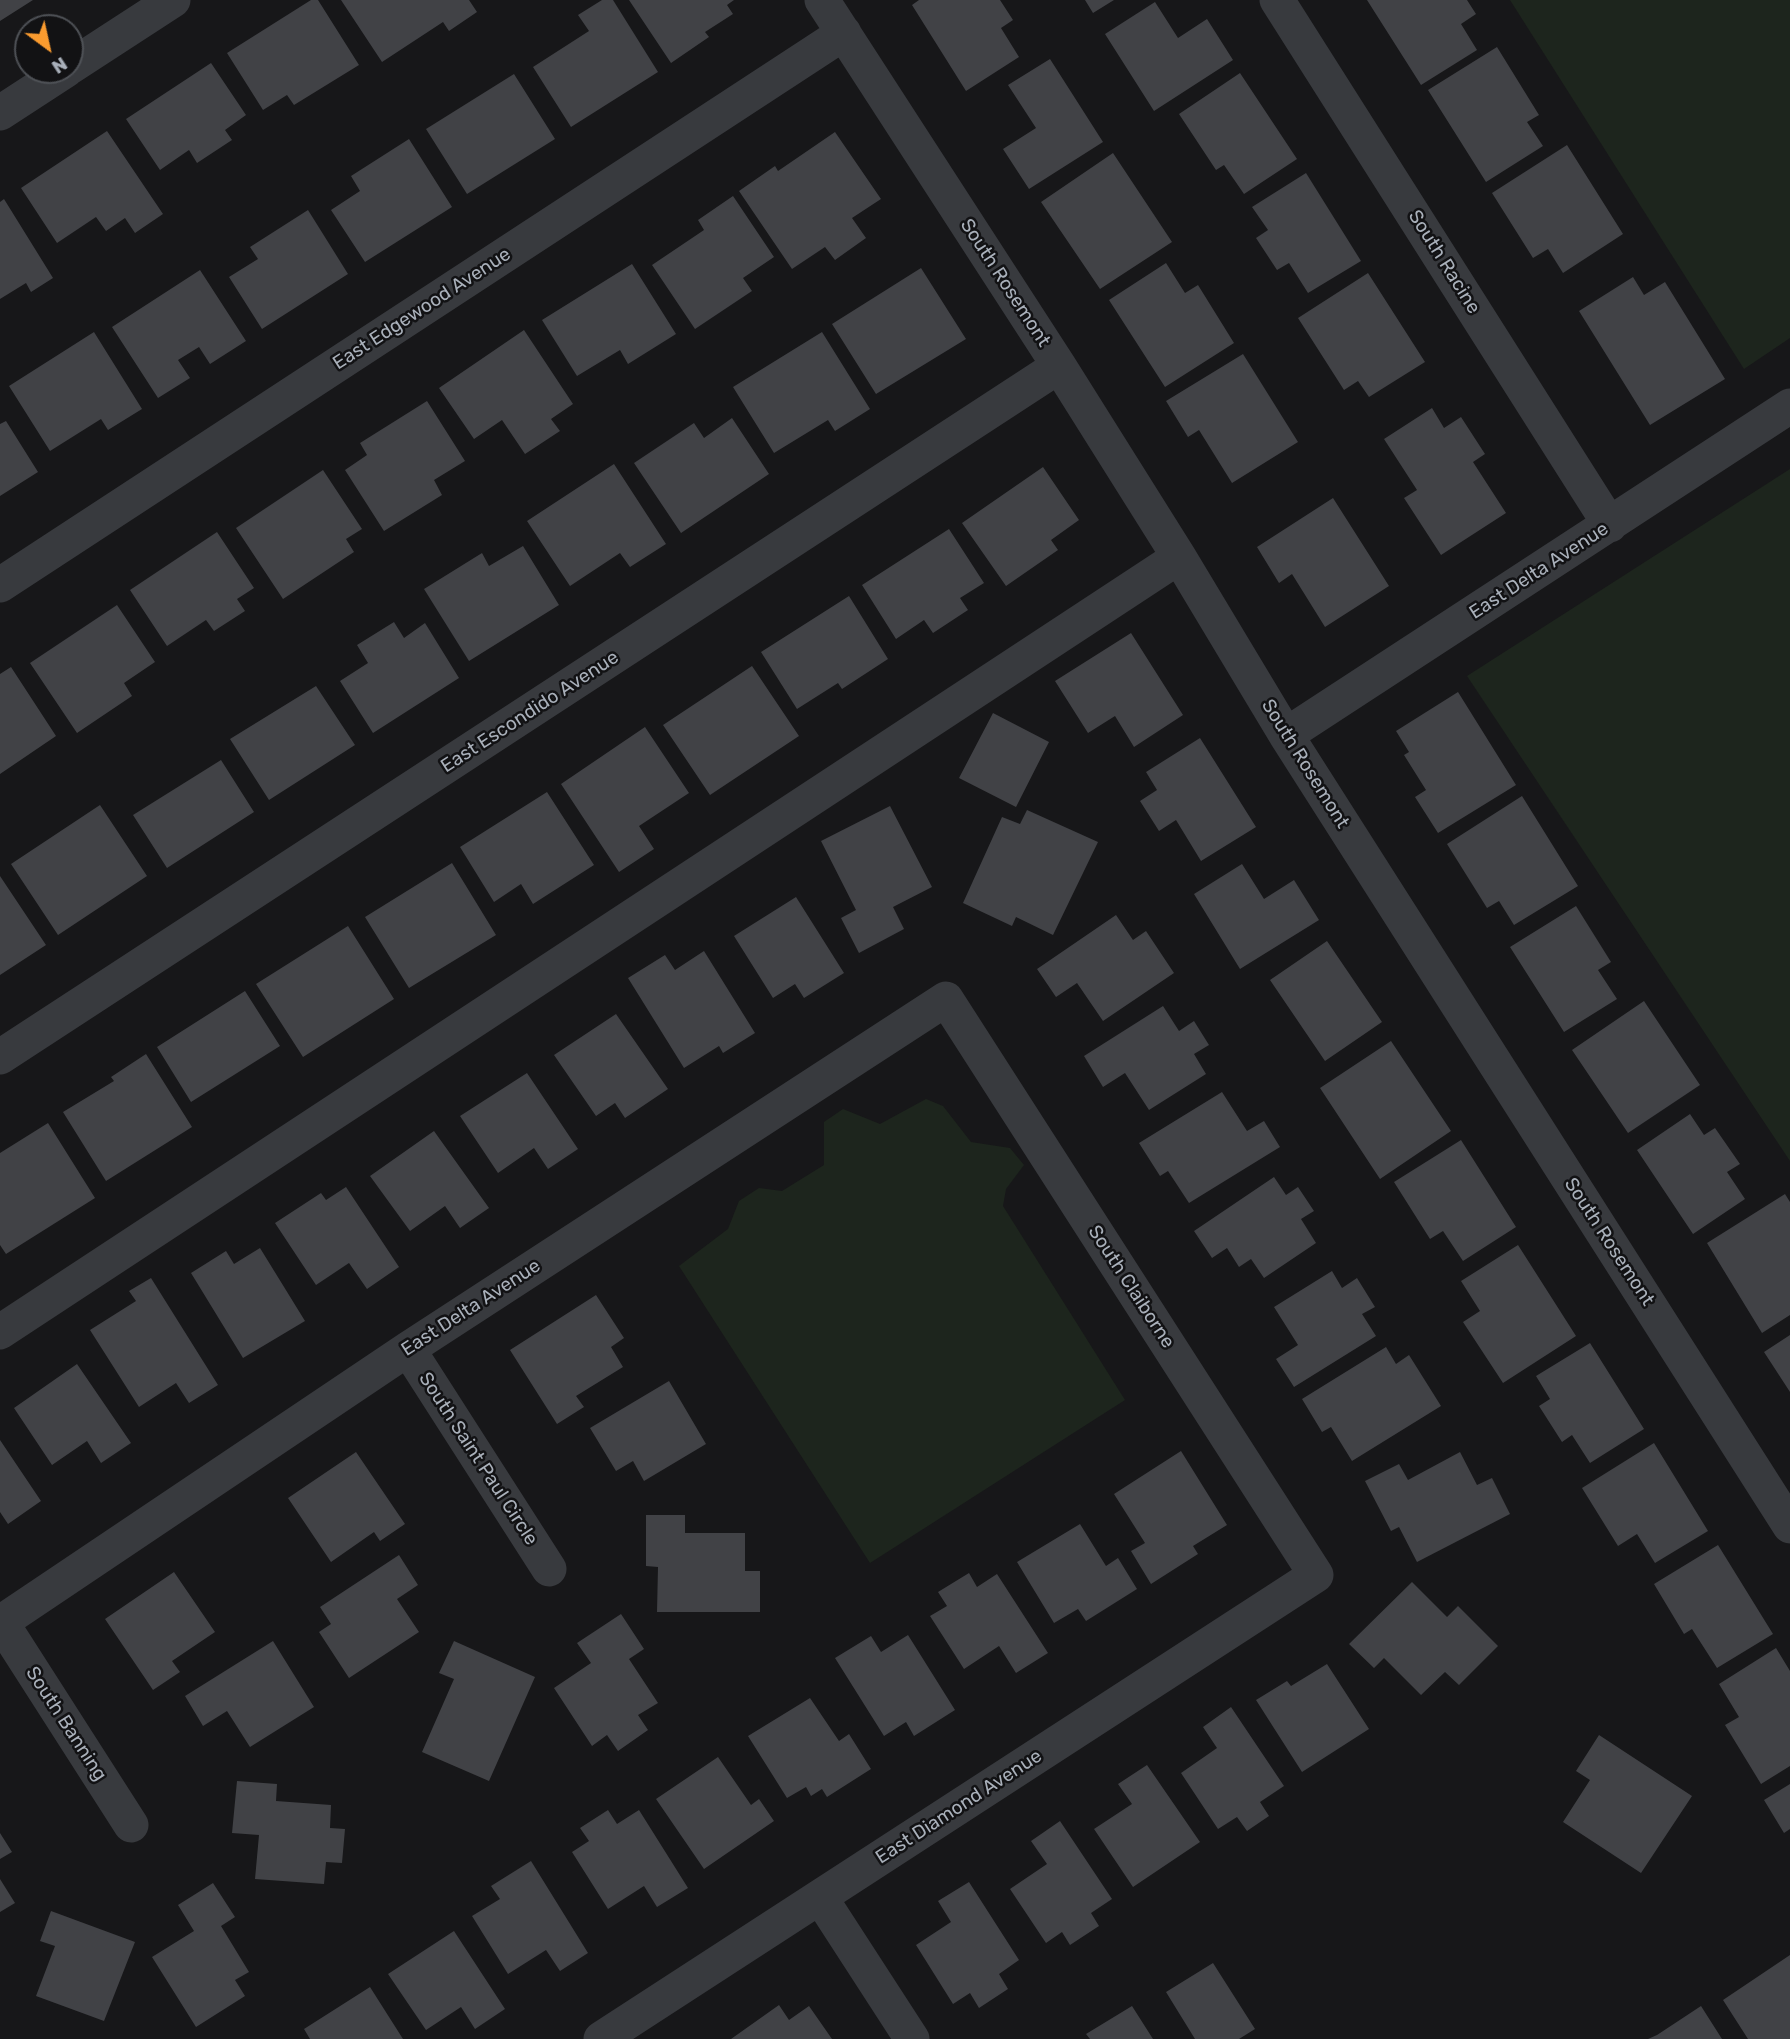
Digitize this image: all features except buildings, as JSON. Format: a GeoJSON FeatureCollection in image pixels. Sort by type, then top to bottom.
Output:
{"type":"FeatureCollection","features":[{"type":"Feature","properties":{"kind":"street"},"geometry":{"type":"LineString","coordinates":[[84,58],[173,0]]}},
{"type":"Feature","properties":{"kind":"street","name":"South Rosemont"},"geometry":{"type":"LineString","coordinates":[[822,0],[1059,366],[1179,557],[1286,735],[1790,1526]]}},
{"type":"Feature","properties":{"kind":"street","name":"South Racine"},"geometry":{"type":"LineString","coordinates":[[1277,0],[1611,525]]}},
{"type":"Feature","properties":{"kind":"street","name":"East Edgewood Avenue"},"geometry":{"type":"LineString","coordinates":[[0,585],[844,33]]}},
{"type":"Feature","properties":{"kind":"street"},"geometry":{"type":"LineString","coordinates":[[0,113],[44,84]]}},
{"type":"Feature","properties":{"kind":"street","name":"East Escondido Avenue"},"geometry":{"type":"LineString","coordinates":[[0,1057],[1059,366]]}},
{"type":"Feature","properties":{"kind":"street","name":"East Delta Avenue"},"geometry":{"type":"LineString","coordinates":[[1286,735],[1790,406]]}},
{"type":"Feature","properties":{"kind":"street"},"geometry":{"type":"LineString","coordinates":[[0,1332],[1179,557]]}},
{"type":"Feature","properties":{"kind":"street","name":"East Delta Avenue"},"geometry":{"type":"LineString","coordinates":[[1,1623],[408,1349],[946,999]]}},
{"type":"Feature","properties":{"kind":"street","name":"South Claiborne"},"geometry":{"type":"LineString","coordinates":[[946,999],[1316,1575]]}},
{"type":"Feature","properties":{"kind":"street","name":"South Saint Paul Circle"},"geometry":{"type":"LineString","coordinates":[[408,1349],[549,1569]]}},
{"type":"Feature","properties":{"kind":"street","name":"East Diamond Avenue"},"geometry":{"type":"LineString","coordinates":[[601,2039],[1316,1575]]}},
{"type":"Feature","properties":{"kind":"street","name":"South Banning"},"geometry":{"type":"LineString","coordinates":[[1,1623],[131,1825]]}},
{"type":"Feature","properties":{"kind":"street"},"geometry":{"type":"LineString","coordinates":[[820,1897],[912,2039]]}},
{"type":"Feature","properties":{"kind":"shaded area"},"geometry":{"type":"Polygon","coordinates":[[[1510,0],[1790,0],[1790,338],[1744,369],[1510,0]]]}},
{"type":"Feature","properties":{"kind":"shaded area"},"geometry":{"type":"Polygon","coordinates":[[[1790,469],[1790,1161],[1467,676],[1790,469]]]}},
{"type":"Feature","properties":{"kind":"shaded area"},"geometry":{"type":"Polygon","coordinates":[[[926,1099],[943,1106],[971,1142],[1010,1148],[1024,1165],[1006,1189],[1003,1206],[1125,1400],[870,1563],[679,1266],[728,1229],[739,1201],[759,1188],[782,1191],[824,1165],[824,1122],[843,1109],[880,1124],[926,1099]]]}}]}
